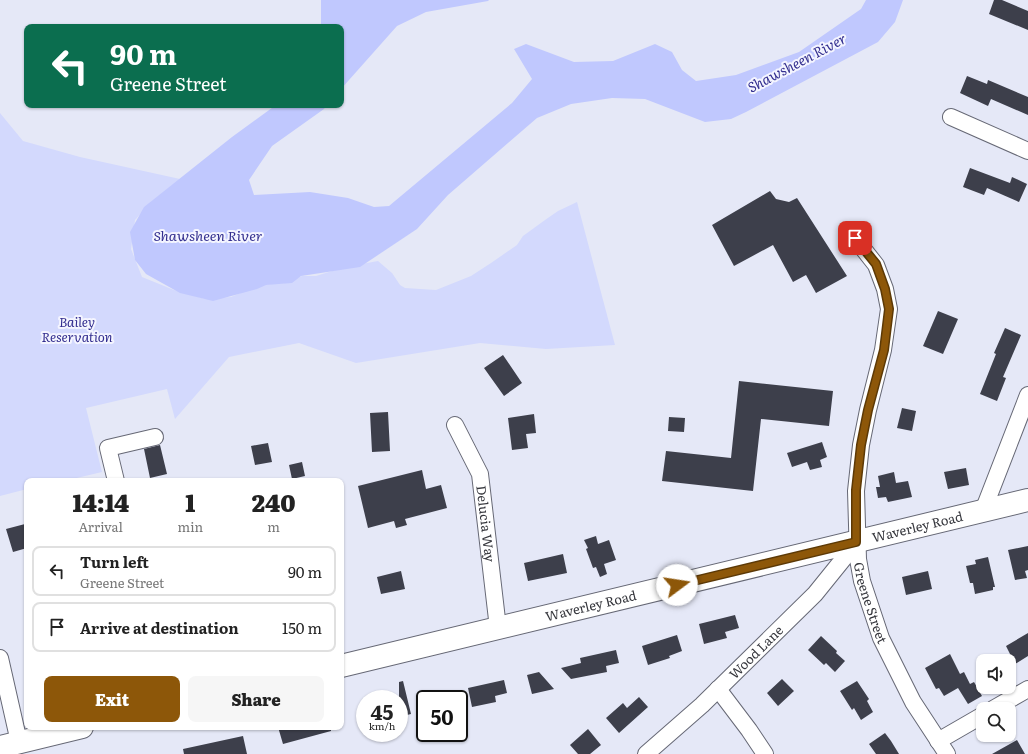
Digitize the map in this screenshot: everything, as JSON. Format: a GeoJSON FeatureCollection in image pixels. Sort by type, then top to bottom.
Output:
{"type":"FeatureCollection","features":[{"type":"Feature","properties":{"kind":"main road","name":"Waverley Road"},"geometry":{"type":"LineString","coordinates":[[344,665],[1028,500]]}},
{"type":"Feature","properties":{"kind":"main road"},"geometry":{"type":"LineString","coordinates":[[10,744],[69,730]]}},
{"type":"Feature","properties":{"kind":"street"},"geometry":{"type":"LineString","coordinates":[[951,117],[1028,151]]}},
{"type":"Feature","properties":{"kind":"street","name":"Greene Street"},"geometry":{"type":"LineString","coordinates":[[850,232],[876,264],[885,289],[889,309],[884,350],[868,410],[861,445],[856,490],[856,542],[862,581],[881,638],[906,688],[947,754]]}},
{"type":"Feature","properties":{"kind":"street"},"geometry":{"type":"LineString","coordinates":[[983,512],[1028,395]]}},
{"type":"Feature","properties":{"kind":"street","name":"Delucia Way"},"geometry":{"type":"LineString","coordinates":[[455,425],[480,474],[498,628]]}},
{"type":"Feature","properties":{"kind":"street"},"geometry":{"type":"LineString","coordinates":[[115,478],[108,448],[155,437]]}},
{"type":"Feature","properties":{"kind":"street","name":"Wood Lane"},"geometry":{"type":"LineString","coordinates":[[646,754],[718,689],[815,594],[856,542]]}},
{"type":"Feature","properties":{"kind":"street"},"geometry":{"type":"LineString","coordinates":[[0,658],[10,744]]}},
{"type":"Feature","properties":{"kind":"street"},"geometry":{"type":"LineString","coordinates":[[718,689],[765,754]]}},
{"type":"Feature","properties":{"kind":"street"},"geometry":{"type":"LineString","coordinates":[[1005,702],[1028,689]]}},
{"type":"Feature","properties":{"kind":"street"},"geometry":{"type":"LineString","coordinates":[[938,741],[976,719]]}},
{"type":"Feature","properties":{"kind":"green space","name":"Bailey Reservation"},"geometry":{"type":"Polygon","coordinates":[[[0,113],[23,141],[80,157],[180,179],[152,201],[135,220],[131,249],[142,277],[174,290],[205,299],[231,297],[255,287],[285,283],[302,276],[316,276],[345,267],[378,261],[392,273],[400,285],[405,288],[436,290],[471,276],[517,245],[523,236],[545,220],[558,211],[577,202],[615,345],[546,349],[480,343],[356,363],[299,343],[229,357],[175,419],[167,389],[86,408],[102,472],[77,478],[24,478],[24,490],[0,496],[0,113]]]}},
{"type":"Feature","properties":{"kind":"water"},"geometry":{"type":"Polygon","coordinates":[[[321,0],[489,0],[426,12],[397,26],[344,86],[344,24],[321,24],[321,0]]]}},
{"type":"Feature","properties":{"kind":"water","name":"Shawsheen River"},"geometry":{"type":"Polygon","coordinates":[[[866,0],[903,0],[895,22],[878,42],[731,119],[705,122],[645,99],[612,98],[571,104],[537,118],[448,195],[417,229],[360,267],[301,276],[292,283],[266,285],[257,289],[213,301],[180,293],[146,274],[135,260],[130,232],[144,207],[232,137],[272,108],[325,108],[272,146],[249,180],[254,195],[310,192],[348,198],[374,207],[389,206],[512,103],[532,79],[514,49],[526,44],[574,62],[613,61],[655,44],[672,52],[682,70],[696,81],[736,75],[799,52],[861,9],[866,0]]]}},
{"type":"Feature","properties":{"kind":"building"},"geometry":{"type":"Polygon","coordinates":[[[994,0],[1002,0],[1028,11],[1028,30],[989,14],[994,0]]]}},
{"type":"Feature","properties":{"kind":"building"},"geometry":{"type":"Polygon","coordinates":[[[967,76],[987,84],[988,80],[1028,97],[1028,115],[991,99],[988,106],[960,93],[967,76]]]}},
{"type":"Feature","properties":{"kind":"building"},"geometry":{"type":"Polygon","coordinates":[[[970,168],[1010,183],[1012,177],[1027,184],[1019,202],[987,188],[984,195],[963,187],[970,168]]]}},
{"type":"Feature","properties":{"kind":"building"},"geometry":{"type":"Polygon","coordinates":[[[770,191],[776,199],[789,202],[797,198],[847,276],[816,293],[806,275],[793,282],[773,245],[734,266],[712,225],[770,191]]]}},
{"type":"Feature","properties":{"kind":"building"},"geometry":{"type":"Polygon","coordinates":[[[938,311],[958,319],[943,354],[923,346],[938,311]]]}},
{"type":"Feature","properties":{"kind":"building"},"geometry":{"type":"Polygon","coordinates":[[[1005,328],[1021,335],[1003,377],[1006,378],[997,401],[980,394],[996,354],[994,353],[1005,328]]]}},
{"type":"Feature","properties":{"kind":"building"},"geometry":{"type":"Polygon","coordinates":[[[503,355],[522,383],[504,396],[484,368],[503,355]]]}},
{"type":"Feature","properties":{"kind":"building"},"geometry":{"type":"Polygon","coordinates":[[[739,381],[833,391],[829,426],[761,419],[753,491],[662,481],[666,451],[731,458],[739,381]]]}},
{"type":"Feature","properties":{"kind":"building"},"geometry":{"type":"Polygon","coordinates":[[[902,408],[916,411],[912,431],[897,428],[902,408]]]}},
{"type":"Feature","properties":{"kind":"building"},"geometry":{"type":"Polygon","coordinates":[[[388,412],[390,451],[372,452],[370,413],[388,412]]]}},
{"type":"Feature","properties":{"kind":"building"},"geometry":{"type":"Polygon","coordinates":[[[534,414],[536,433],[526,434],[528,448],[512,450],[508,418],[534,414]]]}},
{"type":"Feature","properties":{"kind":"building"},"geometry":{"type":"Polygon","coordinates":[[[669,417],[685,418],[684,432],[668,431],[669,417]]]}},
{"type":"Feature","properties":{"kind":"building"},"geometry":{"type":"Polygon","coordinates":[[[822,442],[827,457],[820,460],[822,467],[810,470],[807,462],[792,467],[787,453],[822,442]]]}},
{"type":"Feature","properties":{"kind":"building"},"geometry":{"type":"Polygon","coordinates":[[[268,443],[272,462],[255,465],[251,446],[268,443]]]}},
{"type":"Feature","properties":{"kind":"building"},"geometry":{"type":"Polygon","coordinates":[[[160,445],[167,474],[150,478],[144,449],[160,445]]]}},
{"type":"Feature","properties":{"kind":"building"},"geometry":{"type":"Polygon","coordinates":[[[302,462],[305,476],[292,478],[289,465],[302,462]]]}},
{"type":"Feature","properties":{"kind":"building"},"geometry":{"type":"Polygon","coordinates":[[[966,468],[969,485],[948,489],[944,472],[966,468]]]}},
{"type":"Feature","properties":{"kind":"building"},"geometry":{"type":"Polygon","coordinates":[[[422,470],[426,489],[441,485],[447,508],[405,519],[407,525],[396,528],[394,521],[368,528],[358,486],[422,470]]]}},
{"type":"Feature","properties":{"kind":"building"},"geometry":{"type":"Polygon","coordinates":[[[894,472],[896,483],[908,481],[912,497],[888,502],[886,497],[878,498],[876,487],[880,487],[878,476],[894,472]]]}},
{"type":"Feature","properties":{"kind":"building"},"geometry":{"type":"Polygon","coordinates":[[[24,524],[24,549],[13,552],[6,529],[24,524]]]}},
{"type":"Feature","properties":{"kind":"building"},"geometry":{"type":"Polygon","coordinates":[[[596,536],[598,544],[609,540],[616,560],[604,564],[607,574],[600,577],[596,567],[593,568],[586,549],[588,548],[584,540],[596,536]]]}},
{"type":"Feature","properties":{"kind":"building"},"geometry":{"type":"Polygon","coordinates":[[[1028,546],[1028,570],[1025,571],[1027,578],[1015,580],[1008,550],[1028,546]]]}},
{"type":"Feature","properties":{"kind":"building"},"geometry":{"type":"Polygon","coordinates":[[[563,554],[567,573],[528,581],[524,563],[563,554]]]}},
{"type":"Feature","properties":{"kind":"building"},"geometry":{"type":"Polygon","coordinates":[[[988,557],[995,587],[993,587],[993,590],[975,594],[973,583],[970,583],[966,566],[976,564],[975,560],[988,557]]]}},
{"type":"Feature","properties":{"kind":"building"},"geometry":{"type":"Polygon","coordinates":[[[401,571],[405,589],[381,594],[377,577],[401,571]]]}},
{"type":"Feature","properties":{"kind":"building"},"geometry":{"type":"Polygon","coordinates":[[[928,571],[932,589],[906,595],[902,577],[928,571]]]}},
{"type":"Feature","properties":{"kind":"building"},"geometry":{"type":"Polygon","coordinates":[[[735,615],[739,628],[725,632],[727,638],[704,644],[699,624],[735,615]]]}},
{"type":"Feature","properties":{"kind":"building"},"geometry":{"type":"Polygon","coordinates":[[[1028,633],[1028,656],[1016,663],[1016,654],[1010,654],[1006,646],[1028,633]]]}},
{"type":"Feature","properties":{"kind":"building"},"geometry":{"type":"Polygon","coordinates":[[[677,635],[682,651],[669,656],[670,658],[648,665],[642,646],[677,635]]]}},
{"type":"Feature","properties":{"kind":"building"},"geometry":{"type":"Polygon","coordinates":[[[821,636],[845,661],[835,672],[826,663],[824,665],[808,650],[821,636]]]}},
{"type":"Feature","properties":{"kind":"building"},"geometry":{"type":"Polygon","coordinates":[[[616,650],[619,663],[606,666],[607,672],[571,679],[561,668],[581,663],[580,658],[616,650]]]}},
{"type":"Feature","properties":{"kind":"building"},"geometry":{"type":"Polygon","coordinates":[[[950,654],[960,674],[964,672],[970,684],[974,682],[976,686],[976,694],[981,694],[982,696],[968,704],[958,688],[944,696],[939,688],[936,689],[925,668],[950,654]]]}},
{"type":"Feature","properties":{"kind":"building"},"geometry":{"type":"Polygon","coordinates":[[[539,672],[554,689],[532,694],[527,675],[539,672]]]}},
{"type":"Feature","properties":{"kind":"building"},"geometry":{"type":"Polygon","coordinates":[[[782,679],[794,691],[778,706],[767,693],[782,679]]]}},
{"type":"Feature","properties":{"kind":"building"},"geometry":{"type":"Polygon","coordinates":[[[504,680],[507,693],[495,696],[496,702],[472,707],[468,688],[504,680]]]}},
{"type":"Feature","properties":{"kind":"building"},"geometry":{"type":"Polygon","coordinates":[[[403,681],[405,690],[399,690],[399,682],[403,681]]]}},
{"type":"Feature","properties":{"kind":"building"},"geometry":{"type":"Polygon","coordinates":[[[857,681],[869,699],[867,701],[873,712],[861,720],[854,708],[852,710],[840,691],[857,681]]]}},
{"type":"Feature","properties":{"kind":"building"},"geometry":{"type":"Polygon","coordinates":[[[639,697],[648,707],[619,733],[606,718],[623,703],[627,708],[639,697]]]}},
{"type":"Feature","properties":{"kind":"building"},"geometry":{"type":"Polygon","coordinates":[[[408,702],[411,714],[408,715],[408,702]]]}},
{"type":"Feature","properties":{"kind":"building"},"geometry":{"type":"Polygon","coordinates":[[[588,729],[601,745],[590,754],[578,754],[570,745],[588,729]]]}},
{"type":"Feature","properties":{"kind":"building"},"geometry":{"type":"Polygon","coordinates":[[[279,730],[331,730],[331,731],[283,744],[279,730]]]}},
{"type":"Feature","properties":{"kind":"building"},"geometry":{"type":"Polygon","coordinates":[[[885,733],[899,754],[876,754],[869,744],[885,733]]]}},
{"type":"Feature","properties":{"kind":"building"},"geometry":{"type":"Polygon","coordinates":[[[243,736],[247,754],[184,754],[183,749],[243,736]]]}},
{"type":"Feature","properties":{"kind":"building"},"geometry":{"type":"Polygon","coordinates":[[[1016,741],[1025,754],[992,754],[1016,742],[1016,741]]]}},
{"type":"Feature","properties":{"kind":"route"},"geometry":{"type":"LineString","coordinates":[[677,585],[856,542],[856,490],[861,445],[868,410],[884,350],[889,309],[885,289],[876,264],[855,238]]}}]}
